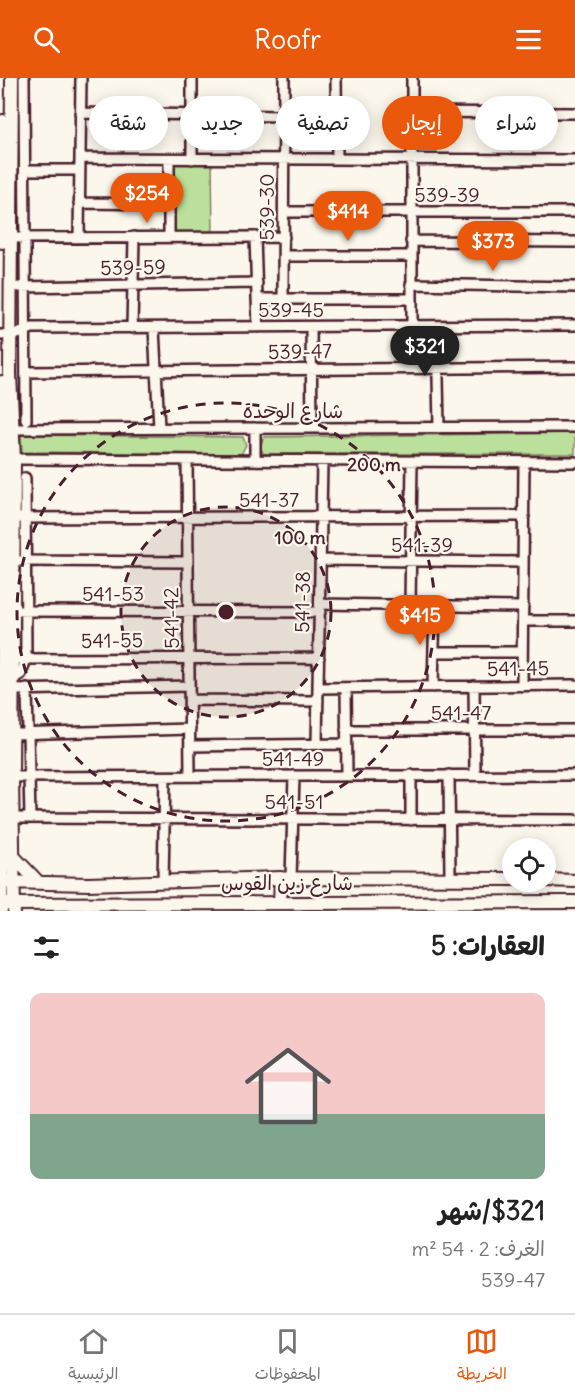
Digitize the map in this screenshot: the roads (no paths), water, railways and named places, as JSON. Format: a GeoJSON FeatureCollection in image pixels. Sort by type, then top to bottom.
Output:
{"type":"FeatureCollection","features":[{"type":"Feature","properties":{"kind":"main road"},"geometry":{"type":"LineString","coordinates":[[1,911],[0,850],[7,678],[19,659],[19,611],[11,556],[5,430],[4,78]]}},
{"type":"Feature","properties":{"kind":"main road"},"geometry":{"type":"LineString","coordinates":[[4,336],[10,287],[12,78]]}},
{"type":"Feature","properties":{"kind":"main road"},"geometry":{"type":"LineString","coordinates":[[6,460],[20,518],[2,594],[13,734],[14,907]]}},
{"type":"Feature","properties":{"kind":"main road"},"geometry":{"type":"LineString","coordinates":[[13,856],[39,883]]}},
{"type":"Feature","properties":{"kind":"main road"},"geometry":{"type":"LineString","coordinates":[[570,881],[575,871]]}},
{"type":"Feature","properties":{"kind":"main road"},"geometry":{"type":"LineString","coordinates":[[280,902],[286,878]]}},
{"type":"Feature","properties":{"kind":"main road","name":"شارع زين القوس"},"geometry":{"type":"LineString","coordinates":[[0,882],[286,878],[502,879]]}},
{"type":"Feature","properties":{"kind":"main road","name":"شارع زين القوس"},"geometry":{"type":"LineString","coordinates":[[0,904],[14,907],[189,906],[280,902],[322,906],[572,904]]}},
{"type":"Feature","properties":{"kind":"street"},"geometry":{"type":"LineString","coordinates":[[22,78],[27,238],[24,330],[26,420]]}},
{"type":"Feature","properties":{"kind":"street"},"geometry":{"type":"LineString","coordinates":[[79,237],[81,78]]}},
{"type":"Feature","properties":{"kind":"street"},"geometry":{"type":"LineString","coordinates":[[192,78],[192,96]]}},
{"type":"Feature","properties":{"kind":"street","name":"539-30"},"geometry":{"type":"LineString","coordinates":[[284,78],[284,96]]}},
{"type":"Feature","properties":{"kind":"street"},"geometry":{"type":"LineString","coordinates":[[336,78],[337,159]]}},
{"type":"Feature","properties":{"kind":"street"},"geometry":{"type":"LineString","coordinates":[[412,78],[412,96]]}},
{"type":"Feature","properties":{"kind":"street"},"geometry":{"type":"LineString","coordinates":[[463,112],[575,112]]}},
{"type":"Feature","properties":{"kind":"street"},"geometry":{"type":"LineString","coordinates":[[80,113],[180,115]]}},
{"type":"Feature","properties":{"kind":"street"},"geometry":{"type":"LineString","coordinates":[[192,150],[192,159]]}},
{"type":"Feature","properties":{"kind":"street","name":"539-30"},"geometry":{"type":"LineString","coordinates":[[284,150],[284,299]]}},
{"type":"Feature","properties":{"kind":"street"},"geometry":{"type":"LineString","coordinates":[[412,150],[412,326]]}},
{"type":"Feature","properties":{"kind":"street"},"geometry":{"type":"LineString","coordinates":[[80,158],[575,160]]}},
{"type":"Feature","properties":{"kind":"street"},"geometry":{"type":"LineString","coordinates":[[169,159],[169,237]]}},
{"type":"Feature","properties":{"kind":"street"},"geometry":{"type":"LineString","coordinates":[[26,170],[80,170]]}},
{"type":"Feature","properties":{"kind":"street"},"geometry":{"type":"LineString","coordinates":[[79,203],[169,204]]}},
{"type":"Feature","properties":{"kind":"street","name":"539-39"},"geometry":{"type":"LineString","coordinates":[[284,212],[575,212]]}},
{"type":"Feature","properties":{"kind":"street"},"geometry":{"type":"LineString","coordinates":[[132,328],[134,237]]}},
{"type":"Feature","properties":{"kind":"street"},"geometry":{"type":"LineString","coordinates":[[255,237],[258,327]]}},
{"type":"Feature","properties":{"kind":"street"},"geometry":{"type":"LineString","coordinates":[[10,238],[284,237]]}},
{"type":"Feature","properties":{"kind":"street"},"geometry":{"type":"LineString","coordinates":[[411,241],[575,242]]}},
{"type":"Feature","properties":{"kind":"street"},"geometry":{"type":"LineString","coordinates":[[284,256],[412,256]]}},
{"type":"Feature","properties":{"kind":"street","name":"539-59"},"geometry":{"type":"LineString","coordinates":[[10,287],[256,283]]}},
{"type":"Feature","properties":{"kind":"street"},"geometry":{"type":"LineString","coordinates":[[411,284],[575,286]]}},
{"type":"Feature","properties":{"kind":"street"},"geometry":{"type":"LineString","coordinates":[[257,299],[411,299]]}},
{"type":"Feature","properties":{"kind":"street","name":"539-45"},"geometry":{"type":"LineString","coordinates":[[4,336],[20,335],[24,330],[575,325]]}},
{"type":"Feature","properties":{"kind":"street"},"geometry":{"type":"LineString","coordinates":[[437,326],[439,428]]}},
{"type":"Feature","properties":{"kind":"street"},"geometry":{"type":"LineString","coordinates":[[311,327],[312,428]]}},
{"type":"Feature","properties":{"kind":"street"},"geometry":{"type":"LineString","coordinates":[[154,328],[159,428]]}},
{"type":"Feature","properties":{"kind":"street","name":"539-47"},"geometry":{"type":"LineString","coordinates":[[26,372],[575,367]]}},
{"type":"Feature","properties":{"kind":"street","name":"شارع الوحدة"},"geometry":{"type":"LineString","coordinates":[[5,430],[575,427]]}},
{"type":"Feature","properties":{"kind":"street"},"geometry":{"type":"LineString","coordinates":[[255,428],[255,460]]}},
{"type":"Feature","properties":{"kind":"street"},"geometry":{"type":"LineString","coordinates":[[6,460],[575,462]]}},
{"type":"Feature","properties":{"kind":"street","name":"541-42"},"geometry":{"type":"LineString","coordinates":[[187,460],[190,777]]}},
{"type":"Feature","properties":{"kind":"street","name":"541-38"},"geometry":{"type":"LineString","coordinates":[[317,744],[322,461]]}},
{"type":"Feature","properties":{"kind":"street"},"geometry":{"type":"LineString","coordinates":[[410,606],[412,461]]}},
{"type":"Feature","properties":{"kind":"street"},"geometry":{"type":"LineString","coordinates":[[522,686],[524,462]]}},
{"type":"Feature","properties":{"kind":"street"},"geometry":{"type":"LineString","coordinates":[[20,518],[25,478]]}},
{"type":"Feature","properties":{"kind":"street","name":"541-37"},"geometry":{"type":"LineString","coordinates":[[20,518],[524,516]]}},
{"type":"Feature","properties":{"kind":"street"},"geometry":{"type":"LineString","coordinates":[[11,556],[188,562]]}},
{"type":"Feature","properties":{"kind":"street","name":"541-39"},"geometry":{"type":"LineString","coordinates":[[321,560],[523,562]]}},
{"type":"Feature","properties":{"kind":"street","name":"541-53"},"geometry":{"type":"LineString","coordinates":[[19,611],[189,612],[410,606],[523,607]]}},
{"type":"Feature","properties":{"kind":"street"},"geometry":{"type":"LineString","coordinates":[[433,687],[435,606]]}},
{"type":"Feature","properties":{"kind":"street"},"geometry":{"type":"LineString","coordinates":[[523,621],[575,621]]}},
{"type":"Feature","properties":{"kind":"street"},"geometry":{"type":"LineString","coordinates":[[434,652],[522,652]]}},
{"type":"Feature","properties":{"kind":"street","name":"541-55"},"geometry":{"type":"LineString","coordinates":[[19,659],[319,658]]}},
{"type":"Feature","properties":{"kind":"street"},"geometry":{"type":"LineString","coordinates":[[7,678],[27,689],[189,686]]}},
{"type":"Feature","properties":{"kind":"street","name":"541-45"},"geometry":{"type":"LineString","coordinates":[[318,688],[575,685]]}},
{"type":"Feature","properties":{"kind":"street"},"geometry":{"type":"LineString","coordinates":[[474,686],[475,775]]}},
{"type":"Feature","properties":{"kind":"street"},"geometry":{"type":"LineString","coordinates":[[346,688],[346,776]]}},
{"type":"Feature","properties":{"kind":"street"},"geometry":{"type":"LineString","coordinates":[[27,689],[30,818]]}},
{"type":"Feature","properties":{"kind":"street"},"geometry":{"type":"LineString","coordinates":[[190,700],[318,700]]}},
{"type":"Feature","properties":{"kind":"street"},"geometry":{"type":"LineString","coordinates":[[13,734],[190,729]]}},
{"type":"Feature","properties":{"kind":"street","name":"541-47"},"geometry":{"type":"LineString","coordinates":[[346,730],[575,730]]}},
{"type":"Feature","properties":{"kind":"street"},"geometry":{"type":"LineString","coordinates":[[190,746],[346,744]]}},
{"type":"Feature","properties":{"kind":"street"},"geometry":{"type":"LineString","coordinates":[[411,775],[411,820]]}},
{"type":"Feature","properties":{"kind":"street"},"geometry":{"type":"LineString","coordinates":[[449,775],[450,878]]}},
{"type":"Feature","properties":{"kind":"street","name":"541-49"},"geometry":{"type":"LineString","coordinates":[[12,777],[575,775]]}},
{"type":"Feature","properties":{"kind":"street"},"geometry":{"type":"LineString","coordinates":[[286,878],[293,819],[294,776]]}},
{"type":"Feature","properties":{"kind":"street"},"geometry":{"type":"LineString","coordinates":[[163,881],[165,777]]}},
{"type":"Feature","properties":{"kind":"street","name":"541-51"},"geometry":{"type":"LineString","coordinates":[[12,818],[575,820]]}}]}
